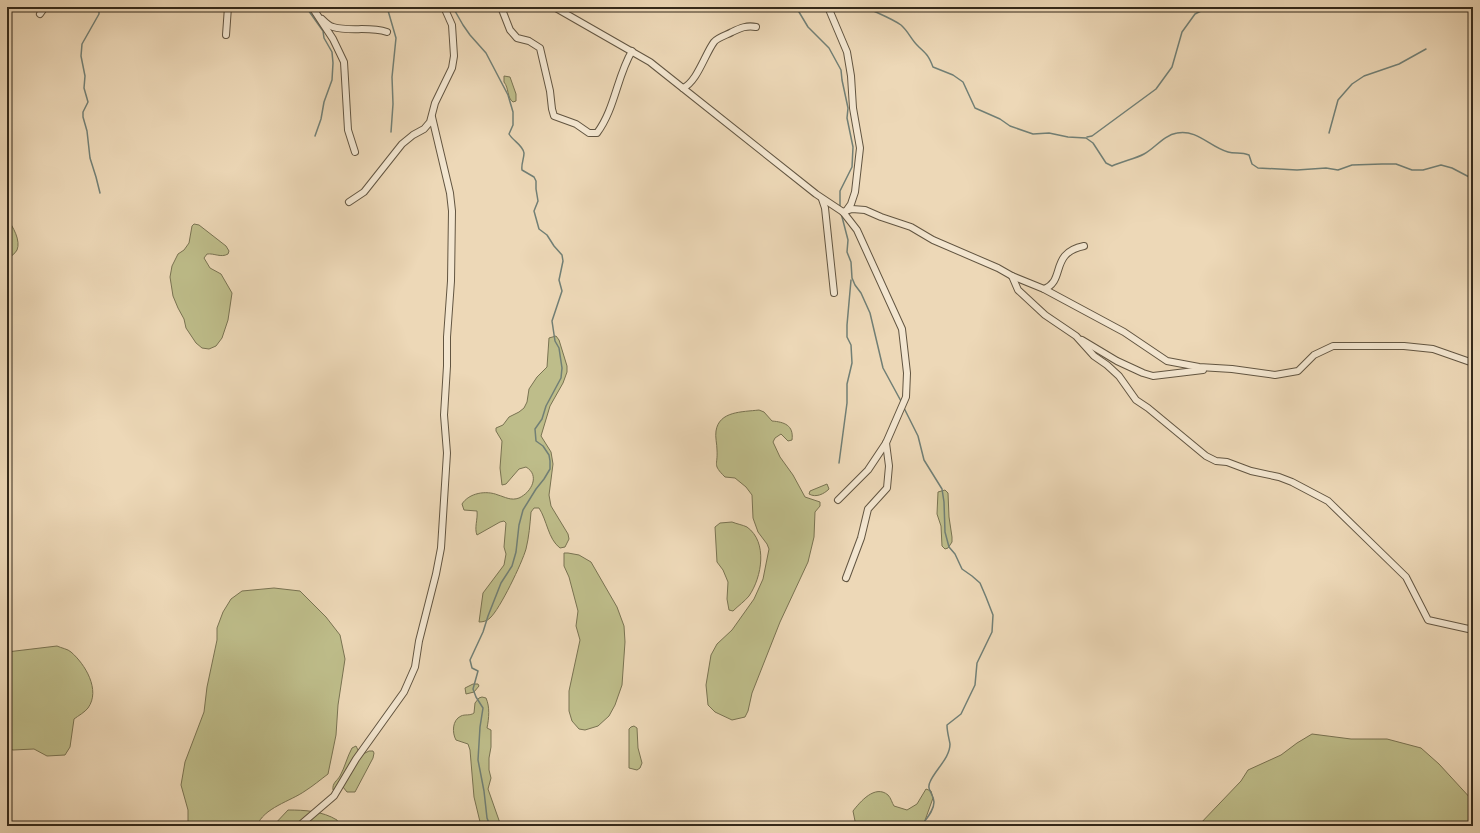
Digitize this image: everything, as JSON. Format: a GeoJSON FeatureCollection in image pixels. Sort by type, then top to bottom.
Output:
{"type":"FeatureCollection","features":[{"type":"Feature","properties":{"kind":"street"},"geometry":{"type":"LineString","coordinates":[[40,14],[45,7]]}},
{"type":"Feature","properties":{"kind":"street"},"geometry":{"type":"LineString","coordinates":[[226,35],[228,7]]}},
{"type":"Feature","properties":{"kind":"street"},"geometry":{"type":"LineString","coordinates":[[312,7],[333,39],[344,62],[348,130],[355,152]]}},
{"type":"Feature","properties":{"kind":"street"},"geometry":{"type":"LineString","coordinates":[[349,202],[364,192],[402,144],[413,135],[424,129],[430,122],[435,103],[452,68],[454,56],[452,25],[444,7]]}},
{"type":"Feature","properties":{"kind":"street"},"geometry":{"type":"LineString","coordinates":[[501,7],[510,30],[517,38],[529,41],[540,48],[554,116],[576,124],[589,133],[597,133],[604,124],[620,81],[625,62],[632,50]]}},
{"type":"Feature","properties":{"kind":"street"},"geometry":{"type":"LineString","coordinates":[[554,7],[632,50],[650,62],[822,199],[844,212],[857,230],[902,329],[907,373],[906,397],[886,443],[868,470],[838,500]]}},
{"type":"Feature","properties":{"kind":"street"},"geometry":{"type":"LineString","coordinates":[[828,7],[831,11],[847,52],[851,76],[853,108],[860,148],[855,192],[851,204],[844,212]]}},
{"type":"Feature","properties":{"kind":"street"},"geometry":{"type":"LineString","coordinates":[[316,15],[331,27],[348,29],[377,29],[387,32]]}},
{"type":"Feature","properties":{"kind":"street"},"geometry":{"type":"LineString","coordinates":[[683,88],[687,86],[696,74],[715,41],[742,27],[756,26]]}},
{"type":"Feature","properties":{"kind":"street"},"geometry":{"type":"LineString","coordinates":[[299,826],[334,796],[356,759],[404,692],[415,667],[419,641],[441,548],[447,453],[444,415],[451,281],[452,211],[450,194],[432,117]]}},
{"type":"Feature","properties":{"kind":"street"},"geometry":{"type":"LineString","coordinates":[[822,199],[825,208],[834,293]]}},
{"type":"Feature","properties":{"kind":"street"},"geometry":{"type":"LineString","coordinates":[[844,212],[852,209],[865,210],[911,227],[933,240],[1044,289],[1124,332],[1167,361],[1199,367],[1253,371],[1275,375],[1298,371],[1314,355],[1333,346],[1404,346],[1433,349],[1473,363]]}},
{"type":"Feature","properties":{"kind":"street"},"geometry":{"type":"LineString","coordinates":[[1044,289],[1050,287],[1054,283],[1060,264],[1070,250],[1084,246]]}},
{"type":"Feature","properties":{"kind":"street"},"geometry":{"type":"LineString","coordinates":[[1012,276],[1018,290],[1044,314],[1117,361],[1143,373],[1153,376],[1219,368]]}},
{"type":"Feature","properties":{"kind":"street"},"geometry":{"type":"LineString","coordinates":[[1076,336],[1094,356],[1108,365],[1119,376],[1136,400],[1148,408],[1206,456],[1216,461],[1227,462],[1251,471],[1279,477],[1292,482],[1328,501],[1406,578],[1428,620],[1473,630]]}},
{"type":"Feature","properties":{"kind":"street"},"geometry":{"type":"LineString","coordinates":[[1457,358],[1473,368]]}},
{"type":"Feature","properties":{"kind":"street"},"geometry":{"type":"LineString","coordinates":[[846,578],[861,538],[868,509],[887,488],[888,466],[886,443]]}},
{"type":"Feature","properties":{"kind":"shaded area"},"geometry":{"type":"Polygon","coordinates":[[[504,76],[510,77],[516,94],[516,101],[513,102],[510,98],[504,82],[504,76]]]}},
{"type":"Feature","properties":{"kind":"shaded area"},"geometry":{"type":"Polygon","coordinates":[[[7,219],[14,230],[18,246],[17,250],[7,259],[7,219]]]}},
{"type":"Feature","properties":{"kind":"shaded area"},"geometry":{"type":"Polygon","coordinates":[[[194,224],[199,225],[226,246],[229,251],[228,254],[223,256],[207,254],[204,258],[210,268],[221,274],[232,293],[228,320],[222,338],[216,346],[209,349],[202,348],[196,343],[186,328],[184,319],[173,296],[170,277],[172,266],[178,254],[184,250],[189,243],[192,226],[194,224]]]}},
{"type":"Feature","properties":{"kind":"shaded area"},"geometry":{"type":"Polygon","coordinates":[[[556,336],[559,340],[567,366],[567,372],[563,383],[550,406],[541,436],[551,452],[553,464],[549,495],[551,506],[568,534],[569,539],[565,547],[560,548],[550,535],[539,508],[534,508],[531,512],[529,535],[524,556],[505,596],[488,620],[479,622],[483,593],[504,565],[506,554],[504,547],[506,523],[504,521],[500,522],[477,535],[477,511],[464,510],[462,504],[469,497],[483,493],[516,499],[524,495],[531,488],[533,483],[533,474],[526,467],[519,469],[506,484],[502,485],[500,468],[502,441],[496,431],[496,428],[503,425],[509,417],[524,408],[527,402],[529,389],[537,377],[547,367],[549,338],[556,336]]]}},
{"type":"Feature","properties":{"kind":"shaded area"},"geometry":{"type":"Polygon","coordinates":[[[759,410],[764,412],[772,421],[784,423],[790,428],[792,440],[788,441],[781,434],[775,438],[773,442],[780,457],[793,475],[805,497],[820,502],[820,506],[815,512],[814,537],[808,562],[780,622],[752,693],[748,711],[745,717],[732,720],[715,712],[708,705],[706,685],[711,655],[717,644],[732,630],[754,599],[763,579],[769,549],[758,532],[753,518],[752,495],[746,487],[735,478],[725,477],[718,470],[716,465],[716,431],[718,424],[726,416],[739,412],[759,410]]]}},
{"type":"Feature","properties":{"kind":"shaded area"},"geometry":{"type":"Polygon","coordinates":[[[827,484],[829,489],[822,494],[814,496],[809,494],[810,491],[827,484]]]}},
{"type":"Feature","properties":{"kind":"shaded area"},"geometry":{"type":"Polygon","coordinates":[[[945,490],[948,493],[952,542],[948,548],[945,549],[942,546],[941,526],[937,514],[938,492],[945,490]]]}},
{"type":"Feature","properties":{"kind":"shaded area"},"geometry":{"type":"Polygon","coordinates":[[[732,522],[747,527],[754,533],[758,541],[761,560],[760,570],[754,588],[749,596],[733,611],[729,610],[727,599],[728,582],[723,570],[717,562],[715,527],[720,523],[732,522]]]}},
{"type":"Feature","properties":{"kind":"shaded area"},"geometry":{"type":"Polygon","coordinates":[[[564,553],[579,555],[591,562],[617,607],[624,626],[625,642],[622,685],[615,705],[609,716],[598,726],[585,730],[579,729],[572,721],[569,711],[569,691],[580,640],[576,626],[578,611],[569,577],[564,566],[564,553]]]}},
{"type":"Feature","properties":{"kind":"shaded area"},"geometry":{"type":"Polygon","coordinates":[[[274,588],[300,591],[326,617],[340,635],[345,659],[338,705],[336,735],[328,774],[299,795],[265,814],[257,826],[188,826],[188,810],[181,785],[185,762],[204,712],[207,687],[217,640],[217,628],[223,612],[231,599],[242,591],[274,588]]]}},
{"type":"Feature","properties":{"kind":"shaded area"},"geometry":{"type":"Polygon","coordinates":[[[57,646],[70,651],[81,663],[90,678],[93,693],[92,701],[88,708],[74,719],[70,747],[65,755],[47,756],[34,749],[13,750],[7,748],[7,652],[57,646]]]}},
{"type":"Feature","properties":{"kind":"shaded area"},"geometry":{"type":"Polygon","coordinates":[[[473,684],[478,684],[479,686],[474,692],[466,694],[465,688],[473,684]]]}},
{"type":"Feature","properties":{"kind":"shaded area"},"geometry":{"type":"Polygon","coordinates":[[[482,697],[486,698],[487,701],[489,713],[487,728],[491,730],[489,770],[491,778],[488,789],[501,826],[481,826],[474,797],[470,750],[468,744],[456,740],[454,734],[454,724],[456,720],[461,716],[474,713],[475,703],[482,697]]]}},
{"type":"Feature","properties":{"kind":"shaded area"},"geometry":{"type":"Polygon","coordinates":[[[634,726],[637,728],[638,748],[642,763],[640,768],[637,770],[629,768],[629,729],[634,726]]]}},
{"type":"Feature","properties":{"kind":"shaded area"},"geometry":{"type":"Polygon","coordinates":[[[1312,734],[1351,739],[1387,739],[1421,748],[1439,764],[1473,801],[1473,826],[1198,826],[1241,781],[1248,770],[1281,755],[1312,734]]]}},
{"type":"Feature","properties":{"kind":"shaded area"},"geometry":{"type":"Polygon","coordinates":[[[356,746],[359,752],[363,754],[373,751],[373,758],[355,792],[347,792],[343,787],[333,790],[334,784],[342,773],[352,748],[356,746]]]}},
{"type":"Feature","properties":{"kind":"shaded area"},"geometry":{"type":"Polygon","coordinates":[[[926,789],[931,791],[933,798],[923,826],[856,826],[853,811],[864,799],[873,793],[883,792],[889,796],[894,806],[907,810],[917,804],[926,789]]]}},
{"type":"Feature","properties":{"kind":"shaded area"},"geometry":{"type":"Polygon","coordinates":[[[288,810],[319,813],[337,820],[339,826],[273,826],[288,810]]]}},
{"type":"Feature","properties":{"kind":"waterway"},"geometry":{"type":"LineString","coordinates":[[99,7],[99,14],[82,44],[81,56],[85,76],[84,88],[88,102],[83,112],[83,117],[87,131],[90,158],[100,193]]}},
{"type":"Feature","properties":{"kind":"waterway"},"geometry":{"type":"LineString","coordinates":[[306,7],[323,31],[324,38],[332,52],[333,63],[332,80],[324,102],[321,119],[315,136]]}},
{"type":"Feature","properties":{"kind":"waterway"},"geometry":{"type":"LineString","coordinates":[[387,7],[396,38],[392,77],[393,104],[391,132]]}},
{"type":"Feature","properties":{"kind":"waterway"},"geometry":{"type":"LineString","coordinates":[[457,7],[455,11],[463,25],[486,53],[508,95],[513,112],[513,125],[509,134],[523,150],[524,155],[522,170],[534,177],[536,181],[538,201],[534,211],[539,229],[547,235],[562,255],[563,261],[559,280],[562,291],[552,321],[555,341],[559,348],[562,368],[561,378],[546,406],[542,419],[535,429],[536,441],[543,446],[549,455],[550,469],[523,510],[519,525],[516,552],[512,566],[501,583],[483,632],[470,660],[472,668],[478,671],[473,689],[483,708],[478,760],[487,818],[490,826]]}},
{"type":"Feature","properties":{"kind":"waterway"},"geometry":{"type":"LineString","coordinates":[[796,7],[808,27],[829,48],[841,70],[848,108],[847,118],[853,147],[852,167],[840,191],[840,207]]}},
{"type":"Feature","properties":{"kind":"waterway"},"geometry":{"type":"LineString","coordinates":[[865,7],[901,25],[930,59],[933,67],[953,75],[963,82],[975,108],[1000,119],[1010,126],[1033,134],[1049,133],[1068,137],[1086,138],[1093,143],[1106,163],[1112,166],[1144,154],[1172,134],[1184,132],[1197,136],[1221,150],[1249,155],[1252,164],[1258,168],[1297,170],[1326,168],[1338,170],[1352,165],[1396,164],[1412,170],[1423,170],[1441,165],[1452,168],[1473,179]]}},
{"type":"Feature","properties":{"kind":"waterway"},"geometry":{"type":"LineString","coordinates":[[1087,137],[1092,136],[1156,89],[1172,67],[1182,32],[1195,14],[1209,7]]}},
{"type":"Feature","properties":{"kind":"waterway"},"geometry":{"type":"LineString","coordinates":[[1329,133],[1338,100],[1352,84],[1364,76],[1399,64],[1426,49]]}},
{"type":"Feature","properties":{"kind":"waterway"},"geometry":{"type":"LineString","coordinates":[[841,213],[848,240],[847,252],[851,262],[852,278],[870,313],[883,368],[902,403]]}},
{"type":"Feature","properties":{"kind":"waterway"},"geometry":{"type":"LineString","coordinates":[[839,463],[847,403],[847,384],[852,363],[851,345],[847,337],[851,280]]}},
{"type":"Feature","properties":{"kind":"waterway"},"geometry":{"type":"LineString","coordinates":[[904,408],[918,436],[924,460],[942,489],[945,532],[949,547],[955,554],[962,569],[980,583],[993,615],[992,632],[977,663],[975,685],[961,714],[947,725],[950,744],[948,754],[930,782],[929,787],[934,799],[934,805],[933,809],[921,826]]}}]}
